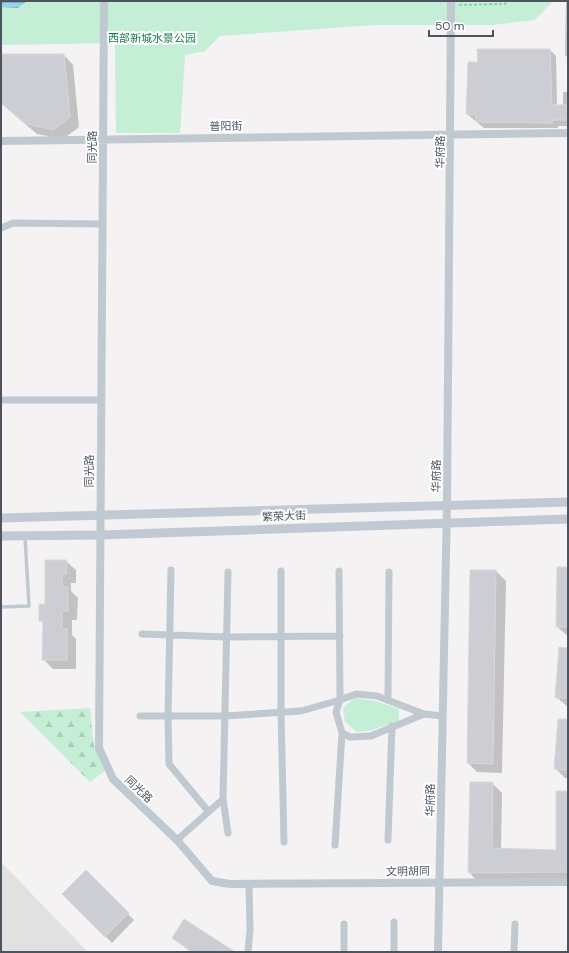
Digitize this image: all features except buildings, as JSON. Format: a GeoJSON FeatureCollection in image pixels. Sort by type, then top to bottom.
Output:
{"type":"FeatureCollection","features":[{"type":"Feature","properties":{"kind":"main road","name":"繁荣大街"},"geometry":{"type":"LineString","coordinates":[[1,518],[446,504],[568,502]]}},
{"type":"Feature","properties":{"kind":"main road","name":"繁荣大街"},"geometry":{"type":"LineString","coordinates":[[1,536],[100,535],[568,519]]}},
{"type":"Feature","properties":{"kind":"street","name":"同光路"},"geometry":{"type":"LineString","coordinates":[[104,1],[99,748],[113,779],[177,840],[212,881],[230,884]]}},
{"type":"Feature","properties":{"kind":"street","name":"华府路"},"geometry":{"type":"LineString","coordinates":[[438,952],[446,522],[451,134],[451,3]]}},
{"type":"Feature","properties":{"kind":"street","name":"普阳街"},"geometry":{"type":"LineString","coordinates":[[1,141],[568,133]]}},
{"type":"Feature","properties":{"kind":"street"},"geometry":{"type":"LineString","coordinates":[[1,228],[12,223],[102,224]]}},
{"type":"Feature","properties":{"kind":"street"},"geometry":{"type":"LineString","coordinates":[[1,400],[101,400]]}},
{"type":"Feature","properties":{"kind":"street"},"geometry":{"type":"LineString","coordinates":[[171,570],[168,717],[169,764],[208,811]]}},
{"type":"Feature","properties":{"kind":"street"},"geometry":{"type":"LineString","coordinates":[[282,571],[281,712],[284,842]]}},
{"type":"Feature","properties":{"kind":"street"},"geometry":{"type":"LineString","coordinates":[[335,845],[342,732],[336,712],[340,700],[339,571]]}},
{"type":"Feature","properties":{"kind":"street"},"geometry":{"type":"LineString","coordinates":[[228,572],[223,799],[228,833]]}},
{"type":"Feature","properties":{"kind":"street"},"geometry":{"type":"LineString","coordinates":[[388,699],[389,572]]}},
{"type":"Feature","properties":{"kind":"street"},"geometry":{"type":"LineString","coordinates":[[142,634],[281,638],[340,636]]}},
{"type":"Feature","properties":{"kind":"street"},"geometry":{"type":"LineString","coordinates":[[140,716],[225,716],[301,711],[356,694],[377,696],[424,714],[442,716]]}},
{"type":"Feature","properties":{"kind":"street"},"geometry":{"type":"LineString","coordinates":[[342,732],[350,737],[371,736],[424,714]]}},
{"type":"Feature","properties":{"kind":"street"},"geometry":{"type":"LineString","coordinates":[[388,840],[392,726]]}},
{"type":"Feature","properties":{"kind":"street"},"geometry":{"type":"LineString","coordinates":[[177,840],[223,799]]}},
{"type":"Feature","properties":{"kind":"street","name":"文明胡同"},"geometry":{"type":"LineString","coordinates":[[230,884],[568,882]]}},
{"type":"Feature","properties":{"kind":"street"},"geometry":{"type":"LineString","coordinates":[[248,952],[250,930],[249,884]]}},
{"type":"Feature","properties":{"kind":"street"},"geometry":{"type":"LineString","coordinates":[[394,922],[394,952]]}},
{"type":"Feature","properties":{"kind":"street"},"geometry":{"type":"LineString","coordinates":[[344,924],[344,952]]}},
{"type":"Feature","properties":{"kind":"street"},"geometry":{"type":"LineString","coordinates":[[514,952],[515,924]]}},
{"type":"Feature","properties":{"kind":"lane"},"geometry":{"type":"LineString","coordinates":[[1,607],[29,606],[25,536]]}},
{"type":"Feature","properties":{"kind":"path"},"geometry":{"type":"LineString","coordinates":[[439,1],[451,3],[505,4],[507,1]]}},
{"type":"Feature","properties":{"kind":"shaded area"},"geometry":{"type":"Polygon","coordinates":[[[1,862],[55,918],[88,952],[1,952],[1,862]]]}},
{"type":"Feature","properties":{"kind":"green space","name":"西部新城水景公园"},"geometry":{"type":"Polygon","coordinates":[[[1,1],[553,1],[535,20],[493,25],[374,25],[220,36],[205,51],[185,55],[180,133],[116,133],[115,43],[1,45],[1,1]]]}},
{"type":"Feature","properties":{"kind":"green space"},"geometry":{"type":"Polygon","coordinates":[[[354,698],[375,701],[399,709],[399,721],[372,730],[357,732],[345,722],[343,708],[354,698]]]}},
{"type":"Feature","properties":{"kind":"green space"},"geometry":{"type":"Polygon","coordinates":[[[90,708],[94,746],[106,770],[90,782],[20,712],[90,708]]]}},
{"type":"Feature","properties":{"kind":"water"},"geometry":{"type":"Polygon","coordinates":[[[1,1],[27,1],[18,8],[1,7],[1,1]]]}}]}
